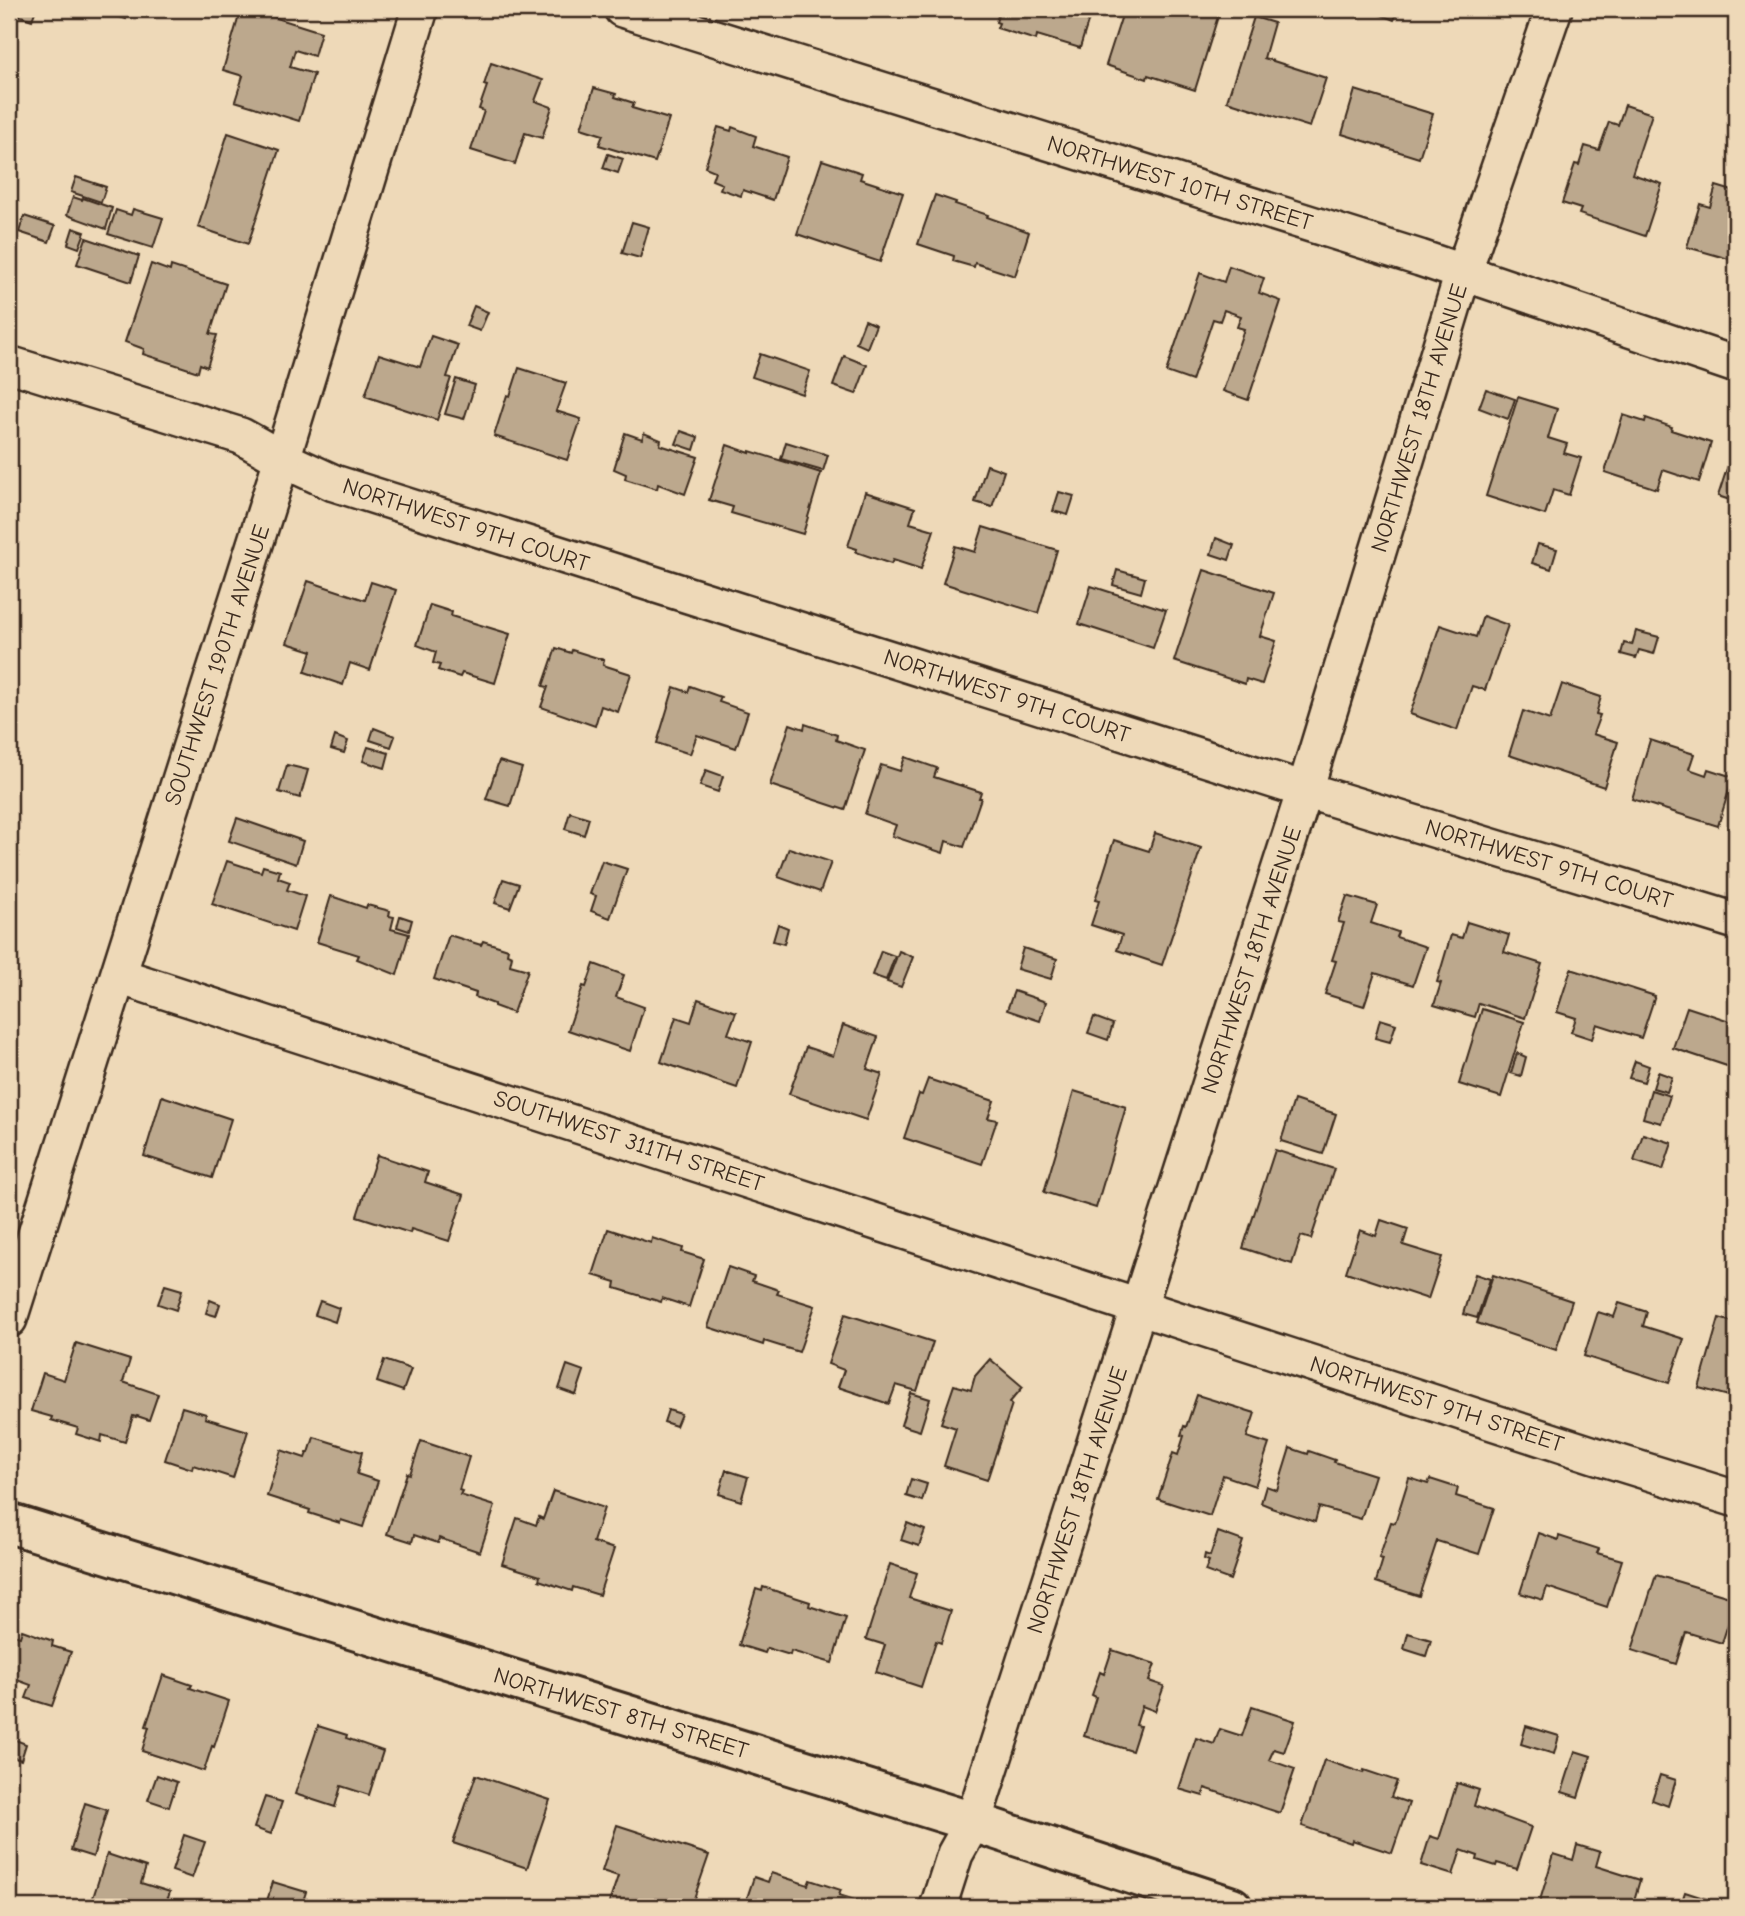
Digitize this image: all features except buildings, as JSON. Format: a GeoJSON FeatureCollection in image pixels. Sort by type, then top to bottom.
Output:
{"type":"FeatureCollection","features":[{"type":"Feature","properties":{"kind":"street","name":"SOUTHWEST 190TH AVENUE"},"geometry":{"type":"LineString","coordinates":[[9,1320],[282,459],[420,9]]}},
{"type":"Feature","properties":{"kind":"street","name":"NORTHWEST 10TH STREET"},"geometry":{"type":"LineString","coordinates":[[622,9],[1463,272],[1736,365]]}},
{"type":"Feature","properties":{"kind":"street","name":"NORTHWEST 18TH AVENUE"},"geometry":{"type":"LineString","coordinates":[[939,1907],[955,1854],[973,1822],[1305,790],[1463,272],[1554,9]]}},
{"type":"Feature","properties":{"kind":"street","name":"NORTHWEST 9TH COURT"},"geometry":{"type":"LineString","coordinates":[[9,364],[241,436],[334,483],[1305,790],[1736,920]]}},
{"type":"Feature","properties":{"kind":"street","name":"SOUTHWEST 311TH STREET"},"geometry":{"type":"LineString","coordinates":[[119,976],[1139,1307]]}},
{"type":"Feature","properties":{"kind":"street","name":"NORTHWEST 9TH STREET"},"geometry":{"type":"LineString","coordinates":[[1139,1307],[1736,1499]]}},
{"type":"Feature","properties":{"kind":"street","name":"NORTHWEST 8TH STREET"},"geometry":{"type":"LineString","coordinates":[[9,1523],[973,1822],[1232,1907]]}}]}
